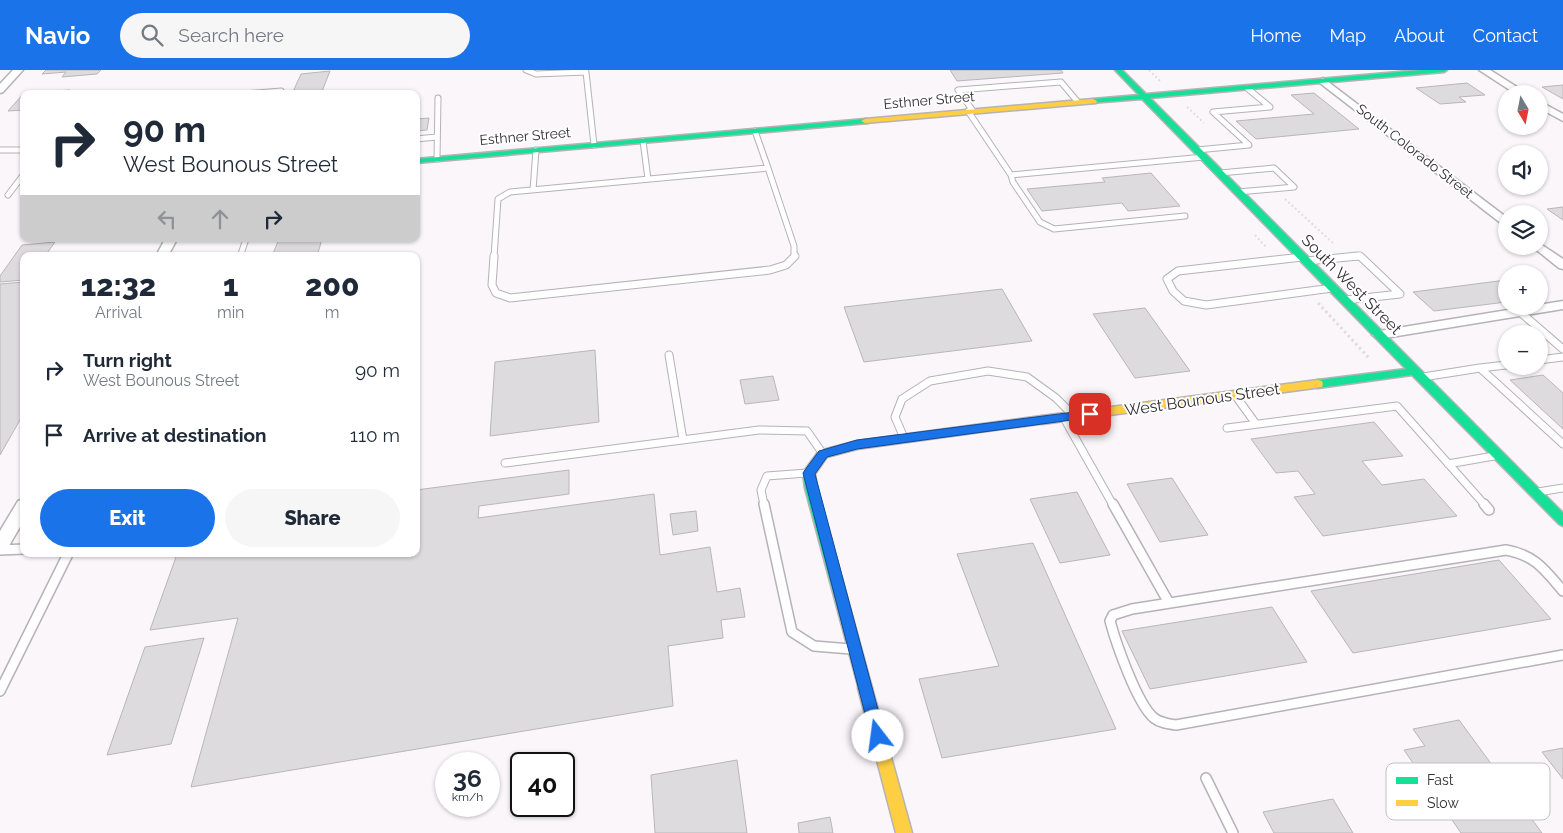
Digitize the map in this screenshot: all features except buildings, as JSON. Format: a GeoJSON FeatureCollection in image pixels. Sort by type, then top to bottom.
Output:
{"type":"FeatureCollection","features":[{"type":"Feature","properties":{"kind":"street"},"geometry":{"type":"LineString","coordinates":[[0,90],[18,70]]}},
{"type":"Feature","properties":{"kind":"street","name":"South West Street"},"geometry":{"type":"LineString","coordinates":[[1118,70],[1563,521]]}},
{"type":"Feature","properties":{"kind":"street","name":"Esthner Street"},"geometry":{"type":"LineString","coordinates":[[420,161],[1444,70]]}},
{"type":"Feature","properties":{"kind":"street"},"geometry":{"type":"LineString","coordinates":[[1484,70],[1508,85]]}},
{"type":"Feature","properties":{"kind":"street","name":"South Colorado Street"},"geometry":{"type":"LineString","coordinates":[[1323,81],[1498,216]]}},
{"type":"Feature","properties":{"kind":"street"},"geometry":{"type":"LineString","coordinates":[[1548,109],[1563,118]]}},
{"type":"Feature","properties":{"kind":"street"},"geometry":{"type":"LineString","coordinates":[[1548,254],[1563,265]]}},
{"type":"Feature","properties":{"kind":"street"},"geometry":{"type":"LineString","coordinates":[[1548,307],[1563,305]]}},
{"type":"Feature","properties":{"kind":"street"},"geometry":{"type":"LineString","coordinates":[[1379,335],[1502,315]]}},
{"type":"Feature","properties":{"kind":"street","name":"West Bounous Street"},"geometry":{"type":"LineString","coordinates":[[816,464],[857,445],[1235,395],[1418,374]]}},
{"type":"Feature","properties":{"kind":"street"},"geometry":{"type":"LineString","coordinates":[[816,464],[854,649],[904,833]]}},
{"type":"Feature","properties":{"kind":"street"},"geometry":{"type":"LineString","coordinates":[[0,546],[7,521],[20,510]]}},
{"type":"Feature","properties":{"kind":"lane"},"geometry":{"type":"LineString","coordinates":[[526,70],[536,74],[586,71],[594,146]]}},
{"type":"Feature","properties":{"kind":"lane"},"geometry":{"type":"LineString","coordinates":[[1077,101],[1061,82],[958,90],[1011,175],[1013,182],[1040,222],[1054,229],[1185,216]]}},
{"type":"Feature","properties":{"kind":"lane"},"geometry":{"type":"LineString","coordinates":[[1011,175],[1200,153],[1249,145],[1213,112],[1270,107],[1247,88]]}},
{"type":"Feature","properties":{"kind":"lane"},"geometry":{"type":"LineString","coordinates":[[437,159],[438,98]]}},
{"type":"Feature","properties":{"kind":"lane"},"geometry":{"type":"LineString","coordinates":[[755,131],[768,168],[794,246],[795,256],[786,265],[761,271],[510,298],[496,293],[492,285],[498,199],[510,192],[768,168]]}},
{"type":"Feature","properties":{"kind":"lane"},"geometry":{"type":"LineString","coordinates":[[420,139],[437,137]]}},
{"type":"Feature","properties":{"kind":"lane"},"geometry":{"type":"LineString","coordinates":[[643,141],[648,179]]}},
{"type":"Feature","properties":{"kind":"lane"},"geometry":{"type":"LineString","coordinates":[[0,150],[20,150]]}},
{"type":"Feature","properties":{"kind":"lane"},"geometry":{"type":"LineString","coordinates":[[533,190],[536,150]]}},
{"type":"Feature","properties":{"kind":"lane"},"geometry":{"type":"LineString","coordinates":[[1220,173],[1274,168],[1294,187],[1238,192]]}},
{"type":"Feature","properties":{"kind":"lane"},"geometry":{"type":"LineString","coordinates":[[8,194],[20,179]]}},
{"type":"Feature","properties":{"kind":"lane"},"geometry":{"type":"LineString","coordinates":[[1333,288],[1206,305],[1184,301],[1172,292],[1166,279],[1178,271],[1305,259],[1360,256],[1400,294],[1345,300]]}},
{"type":"Feature","properties":{"kind":"lane"},"geometry":{"type":"LineString","coordinates":[[1523,315],[1563,349]]}},
{"type":"Feature","properties":{"kind":"lane"},"geometry":{"type":"LineString","coordinates":[[669,355],[684,440]]}},
{"type":"Feature","properties":{"kind":"lane"},"geometry":{"type":"LineString","coordinates":[[1548,359],[1563,357]]}},
{"type":"Feature","properties":{"kind":"lane"},"geometry":{"type":"LineString","coordinates":[[1418,374],[1498,366]]}},
{"type":"Feature","properties":{"kind":"lane"},"geometry":{"type":"LineString","coordinates":[[1480,368],[1563,444]]}},
{"type":"Feature","properties":{"kind":"lane"},"geometry":{"type":"LineString","coordinates":[[904,438],[895,417],[902,399],[930,381],[988,372],[1027,377],[1056,398],[1069,417],[1169,603]]}},
{"type":"Feature","properties":{"kind":"lane"},"geometry":{"type":"LineString","coordinates":[[1235,395],[1256,424]]}},
{"type":"Feature","properties":{"kind":"lane"},"geometry":{"type":"LineString","coordinates":[[1227,428],[1397,406],[1489,510]]}},
{"type":"Feature","properties":{"kind":"lane"},"geometry":{"type":"LineString","coordinates":[[505,463],[759,430],[807,431],[816,464],[767,476],[761,490],[792,632],[814,646],[854,649]]}},
{"type":"Feature","properties":{"kind":"lane"},"geometry":{"type":"LineString","coordinates":[[1448,464],[1499,456]]}},
{"type":"Feature","properties":{"kind":"lane"},"geometry":{"type":"LineString","coordinates":[[1535,493],[1563,488]]}},
{"type":"Feature","properties":{"kind":"lane"},"geometry":{"type":"LineString","coordinates":[[0,550],[20,549]]}},
{"type":"Feature","properties":{"kind":"lane"},"geometry":{"type":"LineString","coordinates":[[1563,591],[1529,555],[1506,550],[1169,603],[1119,612],[1110,621],[1113,636],[1149,714],[1164,724],[1176,726],[1563,655]]}},
{"type":"Feature","properties":{"kind":"lane"},"geometry":{"type":"LineString","coordinates":[[0,691],[67,557]]}},
{"type":"Feature","properties":{"kind":"lane"},"geometry":{"type":"LineString","coordinates":[[1206,778],[1233,833]]}},
{"type":"Feature","properties":{"kind":"traffic: fast"},"geometry":{"type":"LineString","coordinates":[[1118,70],[1563,521]]}},
{"type":"Feature","properties":{"kind":"traffic: fast"},"geometry":{"type":"LineString","coordinates":[[1093,101],[1444,70]]}},
{"type":"Feature","properties":{"kind":"traffic: fast"},"geometry":{"type":"LineString","coordinates":[[420,161],[865,121]]}},
{"type":"Feature","properties":{"kind":"traffic: fast"},"geometry":{"type":"LineString","coordinates":[[1318,384],[1415,371]]}},
{"type":"Feature","properties":{"kind":"traffic: fast"},"geometry":{"type":"LineString","coordinates":[[865,688],[811,488],[809,473],[823,454],[857,445],[1042,420]]}},
{"type":"Feature","properties":{"kind":"traffic: slow"},"geometry":{"type":"LineString","coordinates":[[865,121],[1093,101]]}},
{"type":"Feature","properties":{"kind":"traffic: slow"},"geometry":{"type":"LineString","coordinates":[[1042,420],[1318,384]]}},
{"type":"Feature","properties":{"kind":"traffic: slow"},"geometry":{"type":"LineString","coordinates":[[865,688],[904,833]]}},
{"type":"Feature","properties":{"kind":"route"},"geometry":{"type":"LineString","coordinates":[[878,736],[811,488],[809,473],[823,454],[857,445],[1090,414]]}}]}
